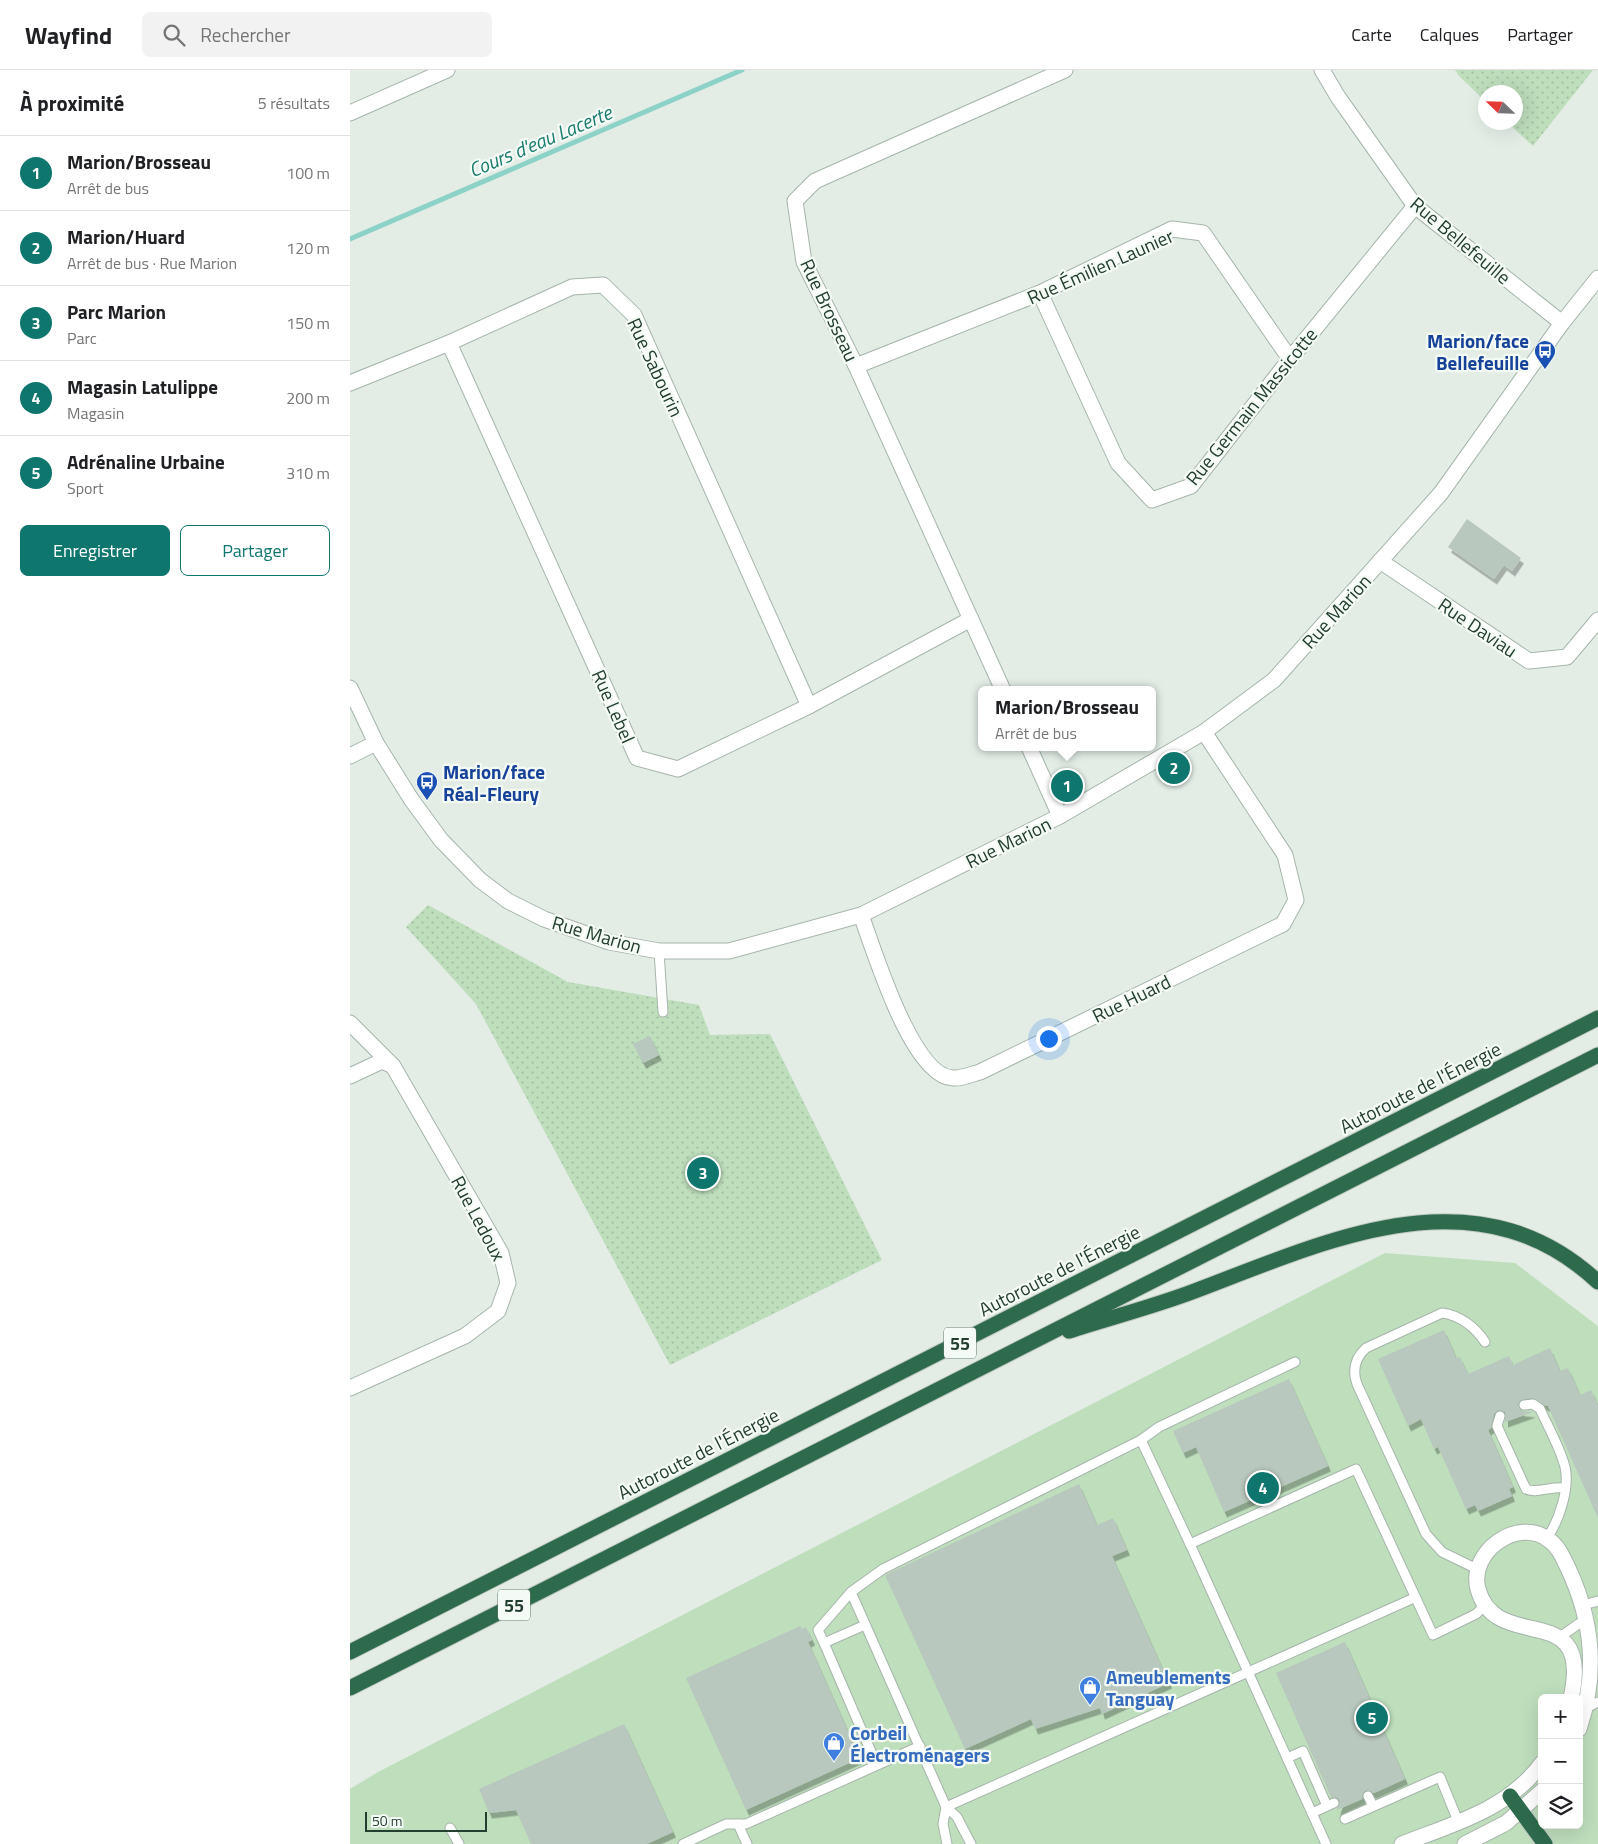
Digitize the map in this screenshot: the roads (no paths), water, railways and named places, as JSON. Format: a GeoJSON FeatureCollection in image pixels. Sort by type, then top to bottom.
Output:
{"type":"FeatureCollection","features":[{"type":"Feature","properties":{"kind":"highway","name":"Autoroute de l'Énergie"},"geometry":{"type":"LineString","coordinates":[[350,1652],[1570,1033],[1598,1017]]}},
{"type":"Feature","properties":{"kind":"highway","name":"55"},"geometry":{"type":"LineString","coordinates":[[350,1688],[1598,1055]]}},
{"type":"Feature","properties":{"kind":"highway"},"geometry":{"type":"LineString","coordinates":[[1026,1344],[1190,1293],[1323,1242],[1364,1231],[1405,1224],[1465,1224],[1514,1233],[1557,1252],[1598,1282]]}},
{"type":"Feature","properties":{"kind":"highway"},"geometry":{"type":"LineString","coordinates":[[1510,1796],[1546,1844]]}},
{"type":"Feature","properties":{"kind":"street"},"geometry":{"type":"LineString","coordinates":[[350,114],[447,70]]}},
{"type":"Feature","properties":{"kind":"street","name":"Rue Brosseau"},"geometry":{"type":"LineString","coordinates":[[1001,686],[856,366],[804,262],[795,201],[815,181],[1065,70]]}},
{"type":"Feature","properties":{"kind":"street","name":"Rue Bellefeuille"},"geometry":{"type":"LineString","coordinates":[[1322,70],[1338,97],[1415,206],[1562,323]]}},
{"type":"Feature","properties":{"kind":"street","name":"Rue Germain Massicotte"},"geometry":{"type":"LineString","coordinates":[[1040,292],[1118,463],[1152,500],[1191,486],[1290,359],[1415,206]]}},
{"type":"Feature","properties":{"kind":"street","name":"Rue Émilien Launier"},"geometry":{"type":"LineString","coordinates":[[856,366],[1040,292],[1172,229],[1203,233],[1290,359]]}},
{"type":"Feature","properties":{"kind":"street","name":"Rue Marion"},"geometry":{"type":"LineString","coordinates":[[350,688],[376,743],[411,799],[441,840],[480,880],[508,901],[544,919],[609,942],[659,951],[729,951],[861,915],[1060,816],[1204,732],[1274,680],[1440,493],[1562,323],[1598,278]]}},
{"type":"Feature","properties":{"kind":"street","name":"Rue Sabourin"},"geometry":{"type":"LineString","coordinates":[[350,383],[449,343],[572,287],[603,285],[634,315],[810,706]]}},
{"type":"Feature","properties":{"kind":"street","name":"Rue Lebel"},"geometry":{"type":"LineString","coordinates":[[449,343],[637,758],[678,769],[810,706],[971,619]]}},
{"type":"Feature","properties":{"kind":"street","name":"Rue Daviau"},"geometry":{"type":"LineString","coordinates":[[1380,561],[1529,661],[1567,657],[1598,620]]}},
{"type":"Feature","properties":{"kind":"street","name":"Rue Huard"},"geometry":{"type":"LineString","coordinates":[[861,915],[905,1030],[930,1068],[953,1079],[980,1072],[1282,924],[1296,900],[1285,855],[1204,732]]}},
{"type":"Feature","properties":{"kind":"street"},"geometry":{"type":"LineString","coordinates":[[350,756],[376,743]]}},
{"type":"Feature","properties":{"kind":"street"},"geometry":{"type":"LineString","coordinates":[[1031,751],[1060,816]]}},
{"type":"Feature","properties":{"kind":"street","name":"Rue Ledoux"},"geometry":{"type":"LineString","coordinates":[[350,1023],[393,1066],[501,1253],[508,1283],[498,1311],[465,1336],[351,1385]]}},
{"type":"Feature","properties":{"kind":"street"},"geometry":{"type":"LineString","coordinates":[[350,1076],[382,1061],[393,1066]]}},
{"type":"Feature","properties":{"kind":"street"},"geometry":{"type":"LineString","coordinates":[[1571,1694],[1573,1666],[1569,1650],[1560,1636],[1542,1629],[1502,1621],[1485,1606],[1477,1586],[1477,1569],[1488,1550],[1505,1537],[1525,1533],[1547,1538],[1562,1555],[1585,1612],[1592,1654],[1588,1705],[1583,1718]]}},
{"type":"Feature","properties":{"kind":"street"},"geometry":{"type":"LineString","coordinates":[[1402,1844],[1458,1821],[1510,1796],[1538,1767]]}},
{"type":"Feature","properties":{"kind":"street"},"geometry":{"type":"LineString","coordinates":[[1465,1844],[1498,1828],[1521,1811],[1538,1795]]}},
{"type":"Feature","properties":{"kind":"lane"},"geometry":{"type":"LineString","coordinates":[[659,951],[663,1012]]}},
{"type":"Feature","properties":{"kind":"lane"},"geometry":{"type":"LineString","coordinates":[[1477,1569],[1442,1552],[1426,1534],[1357,1384],[1354,1369],[1359,1355],[1366,1348],[1442,1314],[1450,1314],[1464,1321],[1486,1342]]}},
{"type":"Feature","properties":{"kind":"lane"},"geometry":{"type":"LineString","coordinates":[[873,1767],[872,1754],[818,1630],[851,1592],[883,1569],[1141,1440],[1160,1427],[1294,1362]]}},
{"type":"Feature","properties":{"kind":"lane"},"geometry":{"type":"LineString","coordinates":[[1524,1405],[1533,1404],[1540,1409],[1564,1464],[1564,1488],[1555,1525],[1547,1538]]}},
{"type":"Feature","properties":{"kind":"lane"},"geometry":{"type":"LineString","coordinates":[[1500,1416],[1497,1426],[1526,1489],[1531,1491],[1552,1487],[1564,1488]]}},
{"type":"Feature","properties":{"kind":"lane"},"geometry":{"type":"LineString","coordinates":[[1141,1440],[1326,1844]]}},
{"type":"Feature","properties":{"kind":"lane"},"geometry":{"type":"LineString","coordinates":[[1190,1544],[1356,1469],[1414,1598],[1433,1635],[1476,1614],[1485,1606]]}},
{"type":"Feature","properties":{"kind":"lane"},"geometry":{"type":"LineString","coordinates":[[851,1592],[946,1807],[957,1817],[971,1844]]}},
{"type":"Feature","properties":{"kind":"lane"},"geometry":{"type":"LineString","coordinates":[[946,1807],[1414,1598]]}},
{"type":"Feature","properties":{"kind":"lane"},"geometry":{"type":"LineString","coordinates":[[1560,1636],[1598,1601]]}},
{"type":"Feature","properties":{"kind":"lane"},"geometry":{"type":"LineString","coordinates":[[824,1643],[866,1625]]}},
{"type":"Feature","properties":{"kind":"lane"},"geometry":{"type":"LineString","coordinates":[[683,1844],[726,1824],[746,1824],[920,1746]]}},
{"type":"Feature","properties":{"kind":"lane"},"geometry":{"type":"LineString","coordinates":[[1287,1758],[1303,1751],[1330,1805],[1312,1813]]}},
{"type":"Feature","properties":{"kind":"lane"},"geometry":{"type":"LineString","coordinates":[[1345,1819],[1440,1777],[1458,1821]]}},
{"type":"Feature","properties":{"kind":"lane"},"geometry":{"type":"LineString","coordinates":[[1368,1796],[1373,1806]]}},
{"type":"Feature","properties":{"kind":"lane"},"geometry":{"type":"LineString","coordinates":[[946,1807],[943,1824],[947,1844]]}},
{"type":"Feature","properties":{"kind":"lane"},"geometry":{"type":"LineString","coordinates":[[738,1824],[747,1844]]}},
{"type":"Feature","properties":{"kind":"lane"},"geometry":{"type":"LineString","coordinates":[[450,1828],[459,1844]]}},
{"type":"Feature","properties":{"kind":"waterway","name":"Cours d'eau Lacerte"},"geometry":{"type":"LineString","coordinates":[[350,239],[742,70]]}},
{"type":"Feature","properties":{"kind":"place","name":"Marion/face Bellefeuille"},"geometry":{"type":"Point","coordinates":[1545,370]}},
{"type":"Feature","properties":{"kind":"place","name":"Marion/Huard"},"geometry":{"type":"Point","coordinates":[1174,768]}},
{"type":"Feature","properties":{"kind":"place","name":"Marion/Brosseau"},"geometry":{"type":"Point","coordinates":[1067,786]}},
{"type":"Feature","properties":{"kind":"place","name":"Marion/face Réal-Fleury"},"geometry":{"type":"Point","coordinates":[427,801]}},
{"type":"Feature","properties":{"kind":"place","name":"Parc Marion"},"geometry":{"type":"Point","coordinates":[703,1173]}},
{"type":"Feature","properties":{"kind":"place","name":"Magasin Latulippe"},"geometry":{"type":"Point","coordinates":[1263,1488]}},
{"type":"Feature","properties":{"kind":"place","name":"Ameublements Tanguay"},"geometry":{"type":"Point","coordinates":[1090,1706]}},
{"type":"Feature","properties":{"kind":"place","name":"Adrénaline Urbaine"},"geometry":{"type":"Point","coordinates":[1372,1718]}},
{"type":"Feature","properties":{"kind":"place","name":"Corbeil Électroménagers"},"geometry":{"type":"Point","coordinates":[834,1762]}}]}
